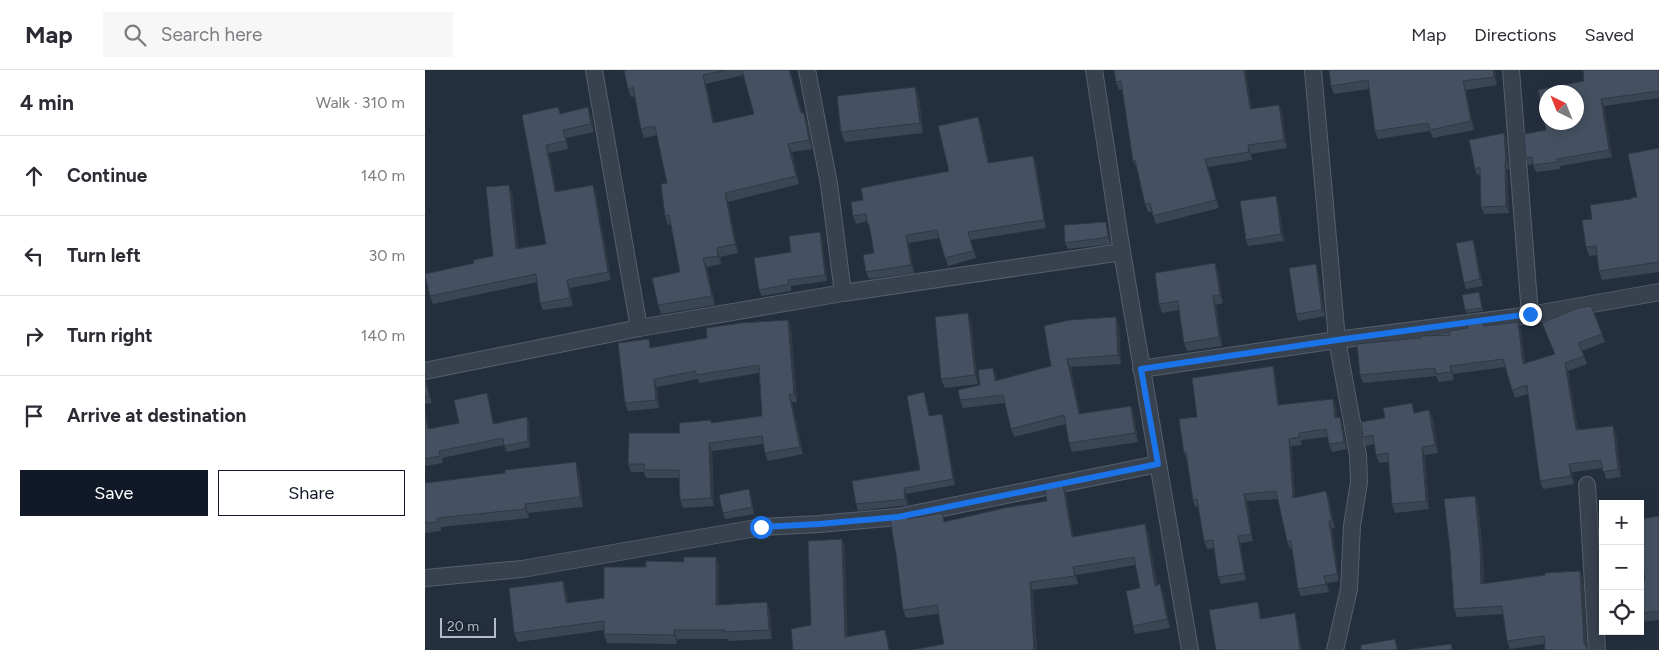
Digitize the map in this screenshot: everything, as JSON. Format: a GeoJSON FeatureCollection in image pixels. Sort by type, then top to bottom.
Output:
{"type":"FeatureCollection","features":[{"type":"Feature","properties":{"kind":"street"},"geometry":{"type":"LineString","coordinates":[[594,70],[639,328]]}},
{"type":"Feature","properties":{"kind":"street"},"geometry":{"type":"LineString","coordinates":[[807,70],[829,184],[843,293]]}},
{"type":"Feature","properties":{"kind":"street"},"geometry":{"type":"LineString","coordinates":[[1094,70],[1141,369],[1190,650]]}},
{"type":"Feature","properties":{"kind":"street"},"geometry":{"type":"LineString","coordinates":[[1313,70],[1337,340],[1358,455],[1359,482],[1352,526],[1349,589],[1335,650]]}},
{"type":"Feature","properties":{"kind":"street"},"geometry":{"type":"LineString","coordinates":[[1511,70],[1530,314]]}},
{"type":"Feature","properties":{"kind":"street"},"geometry":{"type":"LineString","coordinates":[[425,371],[639,328],[843,293],[1122,252]]}},
{"type":"Feature","properties":{"kind":"street"},"geometry":{"type":"LineString","coordinates":[[1141,369],[1530,314],[1659,292]]}},
{"type":"Feature","properties":{"kind":"street"},"geometry":{"type":"LineString","coordinates":[[425,578],[522,569],[761,527],[898,517],[1158,464]]}},
{"type":"Feature","properties":{"kind":"street"},"geometry":{"type":"LineString","coordinates":[[1587,485],[1597,650]]}},
{"type":"Feature","properties":{"kind":"building"},"geometry":{"type":"Polygon","coordinates":[[[624,70],[726,70],[703,75],[713,123],[754,114],[742,70],[789,70],[801,113],[804,113],[809,140],[788,144],[796,176],[725,193],[735,244],[717,248],[718,256],[703,258],[712,296],[658,305],[652,278],[680,272],[669,215],[665,216],[661,184],[667,183],[655,126],[641,129],[633,87],[628,89],[624,70]]]}},
{"type":"Feature","properties":{"kind":"building"},"geometry":{"type":"Polygon","coordinates":[[[1114,70],[1244,70],[1250,109],[1279,105],[1284,140],[1248,145],[1249,152],[1205,159],[1216,200],[1153,216],[1150,203],[1145,204],[1135,160],[1133,161],[1121,81],[1116,82],[1114,70]]]}},
{"type":"Feature","properties":{"kind":"building"},"geometry":{"type":"Polygon","coordinates":[[[1329,70],[1493,70],[1494,77],[1463,81],[1471,121],[1430,130],[1428,123],[1375,131],[1368,80],[1331,86],[1329,70]]]}},
{"type":"Feature","properties":{"kind":"building"},"geometry":{"type":"Polygon","coordinates":[[[1583,70],[1659,70],[1659,91],[1601,99],[1609,150],[1557,159],[1557,162],[1533,165],[1532,157],[1526,158],[1524,134],[1546,130],[1584,130],[1584,85],[1564,85],[1584,81],[1583,70]]]}},
{"type":"Feature","properties":{"kind":"building"},"geometry":{"type":"Polygon","coordinates":[[[915,87],[920,123],[841,132],[837,96],[915,87]]]}},
{"type":"Feature","properties":{"kind":"building"},"geometry":{"type":"Polygon","coordinates":[[[558,107],[560,114],[588,107],[591,124],[563,130],[566,141],[546,145],[555,192],[593,185],[608,272],[567,280],[570,298],[540,303],[536,274],[430,296],[425,274],[474,263],[473,260],[493,256],[486,187],[509,185],[516,249],[546,244],[522,115],[558,107]]]}},
{"type":"Feature","properties":{"kind":"building"},"geometry":{"type":"Polygon","coordinates":[[[978,117],[988,163],[1033,156],[1044,220],[968,232],[973,251],[945,258],[937,230],[906,235],[911,265],[866,272],[863,255],[874,253],[869,224],[866,214],[853,216],[851,202],[863,200],[861,188],[949,171],[938,126],[978,117]]]}},
{"type":"Feature","properties":{"kind":"building"},"geometry":{"type":"Polygon","coordinates":[[[1504,133],[1506,206],[1481,207],[1480,167],[1475,169],[1469,140],[1504,133]]]}},
{"type":"Feature","properties":{"kind":"building"},"geometry":{"type":"Polygon","coordinates":[[[1659,148],[1659,262],[1599,271],[1596,246],[1586,247],[1582,220],[1592,219],[1590,205],[1637,197],[1628,154],[1659,148]]]}},
{"type":"Feature","properties":{"kind":"building"},"geometry":{"type":"Polygon","coordinates":[[[1276,196],[1281,234],[1246,240],[1240,201],[1276,196]]]}},
{"type":"Feature","properties":{"kind":"building"},"geometry":{"type":"Polygon","coordinates":[[[1106,222],[1108,237],[1065,243],[1064,225],[1106,222]]]}},
{"type":"Feature","properties":{"kind":"building"},"geometry":{"type":"Polygon","coordinates":[[[820,232],[825,275],[788,280],[789,284],[759,290],[754,258],[791,252],[789,236],[820,232]]]}},
{"type":"Feature","properties":{"kind":"building"},"geometry":{"type":"Polygon","coordinates":[[[1473,240],[1480,279],[1464,283],[1456,243],[1473,240]]]}},
{"type":"Feature","properties":{"kind":"building"},"geometry":{"type":"Polygon","coordinates":[[[1215,263],[1220,295],[1213,296],[1219,337],[1184,343],[1178,301],[1159,304],[1155,273],[1215,263]]]}},
{"type":"Feature","properties":{"kind":"building"},"geometry":{"type":"Polygon","coordinates":[[[1316,264],[1322,310],[1296,314],[1289,268],[1316,264]]]}},
{"type":"Feature","properties":{"kind":"building"},"geometry":{"type":"Polygon","coordinates":[[[1479,292],[1482,308],[1465,310],[1462,295],[1479,292]]]}},
{"type":"Feature","properties":{"kind":"building"},"geometry":{"type":"Polygon","coordinates":[[[1591,306],[1602,334],[1578,343],[1584,356],[1565,363],[1576,430],[1613,426],[1618,469],[1603,472],[1601,460],[1569,464],[1571,476],[1540,481],[1527,385],[1512,390],[1503,359],[1450,366],[1451,372],[1436,374],[1435,368],[1360,375],[1357,344],[1421,338],[1421,336],[1450,335],[1450,331],[1468,328],[1467,325],[1483,323],[1484,326],[1518,322],[1523,364],[1555,354],[1542,323],[1578,308],[1591,306]]]}},
{"type":"Feature","properties":{"kind":"building"},"geometry":{"type":"Polygon","coordinates":[[[968,313],[975,375],[941,379],[935,317],[968,313]]]}},
{"type":"Feature","properties":{"kind":"building"},"geometry":{"type":"Polygon","coordinates":[[[1116,317],[1118,355],[1067,359],[1079,414],[1131,406],[1135,433],[1069,443],[1064,415],[1011,429],[1003,395],[960,400],[958,390],[980,385],[978,370],[993,368],[995,381],[1051,366],[1044,326],[1069,320],[1116,317]]]}},
{"type":"Feature","properties":{"kind":"building"},"geometry":{"type":"Polygon","coordinates":[[[788,320],[794,394],[789,394],[800,447],[765,453],[762,436],[709,443],[711,498],[680,500],[679,470],[644,470],[644,464],[628,464],[629,433],[680,433],[679,423],[711,420],[711,423],[762,416],[759,365],[696,375],[696,371],[654,379],[656,400],[625,403],[618,343],[649,339],[650,348],[707,338],[706,328],[741,323],[788,320]]]}},
{"type":"Feature","properties":{"kind":"building"},"geometry":{"type":"Polygon","coordinates":[[[1273,366],[1278,405],[1333,399],[1335,418],[1340,417],[1344,442],[1329,444],[1326,429],[1299,433],[1299,437],[1289,439],[1293,498],[1326,491],[1332,521],[1329,521],[1337,574],[1324,576],[1326,584],[1298,589],[1291,541],[1287,541],[1276,491],[1244,494],[1251,534],[1238,536],[1244,573],[1218,577],[1213,540],[1204,541],[1197,499],[1193,500],[1179,419],[1197,417],[1192,378],[1273,366]]]}},
{"type":"Feature","properties":{"kind":"building"},"geometry":{"type":"Polygon","coordinates":[[[425,382],[429,396],[425,397],[425,382]]]}},
{"type":"Feature","properties":{"kind":"building"},"geometry":{"type":"Polygon","coordinates":[[[924,392],[929,416],[942,414],[953,479],[904,488],[905,499],[856,504],[852,481],[920,470],[907,396],[924,392]]]}},
{"type":"Feature","properties":{"kind":"building"},"geometry":{"type":"Polygon","coordinates":[[[487,393],[493,424],[527,417],[528,441],[504,446],[503,438],[439,451],[440,456],[425,459],[425,414],[428,429],[459,423],[454,400],[487,393]]]}},
{"type":"Feature","properties":{"kind":"building"},"geometry":{"type":"Polygon","coordinates":[[[1412,403],[1414,413],[1429,410],[1435,445],[1422,447],[1426,501],[1392,504],[1388,453],[1376,455],[1373,435],[1363,437],[1361,422],[1385,418],[1383,408],[1412,403]]]}},
{"type":"Feature","properties":{"kind":"building"},"geometry":{"type":"Polygon","coordinates":[[[576,462],[580,497],[525,504],[525,509],[437,518],[438,522],[425,523],[425,483],[505,473],[505,470],[576,462]]]}},
{"type":"Feature","properties":{"kind":"building"},"geometry":{"type":"Polygon","coordinates":[[[1063,485],[1072,537],[1145,524],[1155,586],[1160,584],[1167,619],[1133,626],[1126,591],[1140,588],[1134,557],[1073,567],[1075,576],[1030,582],[1034,650],[911,650],[944,644],[937,605],[903,610],[890,519],[908,517],[908,519],[942,513],[944,522],[1004,508],[1047,501],[1045,489],[1063,485]]]}},
{"type":"Feature","properties":{"kind":"building"},"geometry":{"type":"Polygon","coordinates":[[[749,489],[752,507],[723,513],[719,495],[749,489]]]}},
{"type":"Feature","properties":{"kind":"building"},"geometry":{"type":"Polygon","coordinates":[[[1475,496],[1480,546],[1481,584],[1545,575],[1545,573],[1580,571],[1584,643],[1588,650],[1545,650],[1544,636],[1507,641],[1502,606],[1454,609],[1444,499],[1475,496]]]}},
{"type":"Feature","properties":{"kind":"building"},"geometry":{"type":"Polygon","coordinates":[[[1659,516],[1659,611],[1644,613],[1645,580],[1644,518],[1659,516]]]}},
{"type":"Feature","properties":{"kind":"building"},"geometry":{"type":"Polygon","coordinates":[[[842,539],[845,637],[885,630],[889,650],[793,650],[791,629],[811,625],[808,541],[842,539]]]}},
{"type":"Feature","properties":{"kind":"building"},"geometry":{"type":"Polygon","coordinates":[[[684,557],[716,557],[716,605],[767,602],[769,630],[725,632],[725,630],[674,630],[674,635],[604,634],[604,621],[514,633],[509,588],[563,581],[566,603],[604,598],[604,567],[646,567],[646,561],[684,562],[684,557]]]}},
{"type":"Feature","properties":{"kind":"building"},"geometry":{"type":"Polygon","coordinates":[[[1258,602],[1260,619],[1295,613],[1300,650],[1216,650],[1209,610],[1258,602]]]}},
{"type":"Feature","properties":{"kind":"building"},"geometry":{"type":"Polygon","coordinates":[[[1395,639],[1397,650],[1361,650],[1361,645],[1395,639]]]}},
{"type":"Feature","properties":{"kind":"building"},"geometry":{"type":"Polygon","coordinates":[[[1451,644],[1452,650],[1405,650],[1451,644]]]}},
{"type":"Feature","properties":{"kind":"route"},"geometry":{"type":"LineString","coordinates":[[761,527],[898,517],[1158,464],[1141,369],[1530,314]]}}]}
